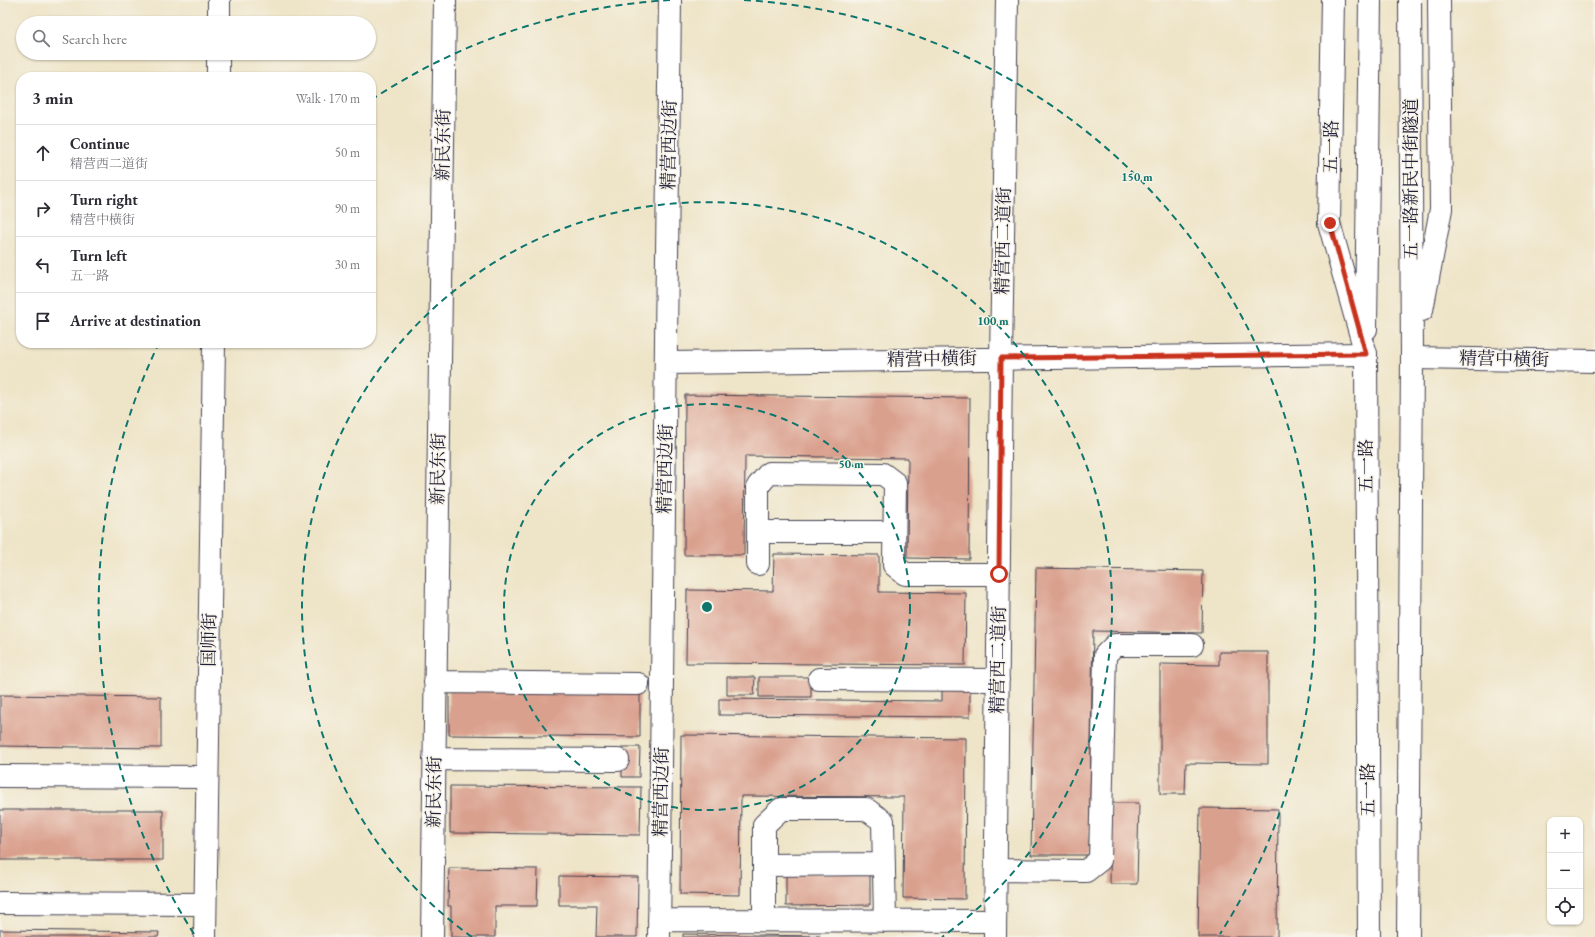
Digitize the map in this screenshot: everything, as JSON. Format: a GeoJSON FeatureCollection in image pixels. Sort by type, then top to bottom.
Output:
{"type":"FeatureCollection","features":[{"type":"Feature","properties":{"kind":"street"},"geometry":{"type":"LineString","coordinates":[[219,0],[219,16]]}},
{"type":"Feature","properties":{"kind":"street","name":"新民东街"},"geometry":{"type":"LineString","coordinates":[[432,937],[445,0]]}},
{"type":"Feature","properties":{"kind":"street","name":"精营西边街"},"geometry":{"type":"LineString","coordinates":[[659,928],[670,0]]}},
{"type":"Feature","properties":{"kind":"street","name":"精营西二道街"},"geometry":{"type":"LineString","coordinates":[[995,929],[1001,358],[1007,0]]}},
{"type":"Feature","properties":{"kind":"street","name":"五一路"},"geometry":{"type":"LineString","coordinates":[[1333,0],[1330,223],[1366,354],[1369,937]]}},
{"type":"Feature","properties":{"kind":"street"},"geometry":{"type":"LineString","coordinates":[[1366,354],[1370,0]]}},
{"type":"Feature","properties":{"kind":"street","name":"五一路新民中街隧道"},"geometry":{"type":"LineString","coordinates":[[1410,0],[1412,358]]}},
{"type":"Feature","properties":{"kind":"street"},"geometry":{"type":"LineString","coordinates":[[1408,937],[1412,358],[1441,209],[1439,0]]}},
{"type":"Feature","properties":{"kind":"street"},"geometry":{"type":"LineString","coordinates":[[218,60],[218,72]]}},
{"type":"Feature","properties":{"kind":"street","name":"国师街"},"geometry":{"type":"LineString","coordinates":[[205,937],[214,348]]}},
{"type":"Feature","properties":{"kind":"street","name":"精营中横街"},"geometry":{"type":"LineString","coordinates":[[666,363],[1366,354]]}},
{"type":"Feature","properties":{"kind":"street","name":"精营中横街"},"geometry":{"type":"LineString","coordinates":[[1412,358],[1595,361]]}},
{"type":"Feature","properties":{"kind":"street"},"geometry":{"type":"LineString","coordinates":[[758,564],[758,486],[768,473],[883,474],[895,483],[894,565],[905,574],[999,574]]}},
{"type":"Feature","properties":{"kind":"street"},"geometry":{"type":"LineString","coordinates":[[758,532],[894,532]]}},
{"type":"Feature","properties":{"kind":"street"},"geometry":{"type":"LineString","coordinates":[[996,870],[1086,871],[1100,860],[1105,655],[1115,645],[1192,646]]}},
{"type":"Feature","properties":{"kind":"street"},"geometry":{"type":"LineString","coordinates":[[819,678],[998,680]]}},
{"type":"Feature","properties":{"kind":"street"},"geometry":{"type":"LineString","coordinates":[[435,682],[638,684]]}},
{"type":"Feature","properties":{"kind":"street"},"geometry":{"type":"LineString","coordinates":[[434,759],[618,760]]}},
{"type":"Feature","properties":{"kind":"street"},"geometry":{"type":"LineString","coordinates":[[0,776],[207,777]]}},
{"type":"Feature","properties":{"kind":"street"},"geometry":{"type":"LineString","coordinates":[[764,920],[764,825],[781,809],[866,809],[883,821],[885,921]]}},
{"type":"Feature","properties":{"kind":"street"},"geometry":{"type":"LineString","coordinates":[[764,865],[884,864]]}},
{"type":"Feature","properties":{"kind":"street"},"geometry":{"type":"LineString","coordinates":[[0,903],[205,904]]}},
{"type":"Feature","properties":{"kind":"street"},"geometry":{"type":"LineString","coordinates":[[1408,915],[1413,937]]}},
{"type":"Feature","properties":{"kind":"street"},"geometry":{"type":"LineString","coordinates":[[659,928],[764,920],[885,921],[995,929]]}},
{"type":"Feature","properties":{"kind":"building"},"geometry":{"type":"Polygon","coordinates":[[[685,395],[970,398],[969,559],[907,558],[908,458],[745,456],[744,555],[684,555],[685,395]]]}},
{"type":"Feature","properties":{"kind":"building"},"geometry":{"type":"Polygon","coordinates":[[[774,554],[879,555],[879,592],[966,593],[965,665],[686,663],[687,590],[773,591],[774,554]]]}},
{"type":"Feature","properties":{"kind":"building"},"geometry":{"type":"Polygon","coordinates":[[[1036,568],[1203,571],[1202,633],[1093,631],[1089,855],[1031,855],[1036,568]]]}},
{"type":"Feature","properties":{"kind":"building"},"geometry":{"type":"Polygon","coordinates":[[[1219,652],[1268,652],[1268,764],[1186,763],[1185,794],[1160,794],[1160,664],[1219,665],[1219,652]]]}},
{"type":"Feature","properties":{"kind":"building"},"geometry":{"type":"Polygon","coordinates":[[[727,677],[755,677],[754,695],[727,695],[727,677]]]}},
{"type":"Feature","properties":{"kind":"building"},"geometry":{"type":"Polygon","coordinates":[[[759,677],[811,677],[811,697],[759,697],[759,677]]]}},
{"type":"Feature","properties":{"kind":"building"},"geometry":{"type":"Polygon","coordinates":[[[449,688],[640,689],[640,737],[449,735],[449,688]]]}},
{"type":"Feature","properties":{"kind":"building"},"geometry":{"type":"Polygon","coordinates":[[[942,688],[970,688],[970,717],[719,715],[719,699],[942,701],[942,688]]]}},
{"type":"Feature","properties":{"kind":"building"},"geometry":{"type":"Polygon","coordinates":[[[0,695],[161,697],[161,748],[0,746],[0,695]]]}},
{"type":"Feature","properties":{"kind":"building"},"geometry":{"type":"Polygon","coordinates":[[[681,735],[966,738],[965,899],[903,898],[904,797],[741,796],[740,895],[680,894],[681,735]]]}},
{"type":"Feature","properties":{"kind":"building"},"geometry":{"type":"Polygon","coordinates":[[[622,747],[640,747],[639,777],[622,777],[622,747]]]}},
{"type":"Feature","properties":{"kind":"building"},"geometry":{"type":"Polygon","coordinates":[[[450,786],[641,787],[640,835],[450,833],[450,786]]]}},
{"type":"Feature","properties":{"kind":"building"},"geometry":{"type":"Polygon","coordinates":[[[1111,803],[1139,803],[1137,884],[1110,884],[1111,803]]]}},
{"type":"Feature","properties":{"kind":"building"},"geometry":{"type":"Polygon","coordinates":[[[1200,808],[1278,809],[1277,937],[1198,937],[1200,808]]]}},
{"type":"Feature","properties":{"kind":"building"},"geometry":{"type":"Polygon","coordinates":[[[0,810],[163,810],[163,860],[0,860],[0,810]]]}},
{"type":"Feature","properties":{"kind":"building"},"geometry":{"type":"Polygon","coordinates":[[[449,868],[538,869],[537,906],[495,906],[495,937],[451,937],[451,906],[448,906],[449,868]]]}},
{"type":"Feature","properties":{"kind":"building"},"geometry":{"type":"Polygon","coordinates":[[[870,872],[870,905],[786,906],[786,873],[870,872]]]}},
{"type":"Feature","properties":{"kind":"building"},"geometry":{"type":"Polygon","coordinates":[[[559,876],[638,877],[637,937],[596,937],[597,905],[559,905],[559,876]]]}},
{"type":"Feature","properties":{"kind":"building"},"geometry":{"type":"Polygon","coordinates":[[[0,930],[159,932],[158,937],[0,937],[0,930]]]}},
{"type":"Feature","properties":{"kind":"building"},"geometry":{"type":"Polygon","coordinates":[[[683,934],[820,936],[820,937],[683,937],[683,934]]]}},
{"type":"Feature","properties":{"kind":"route"},"geometry":{"type":"LineString","coordinates":[[999,574],[1001,358],[1366,354],[1330,223]]}}]}
